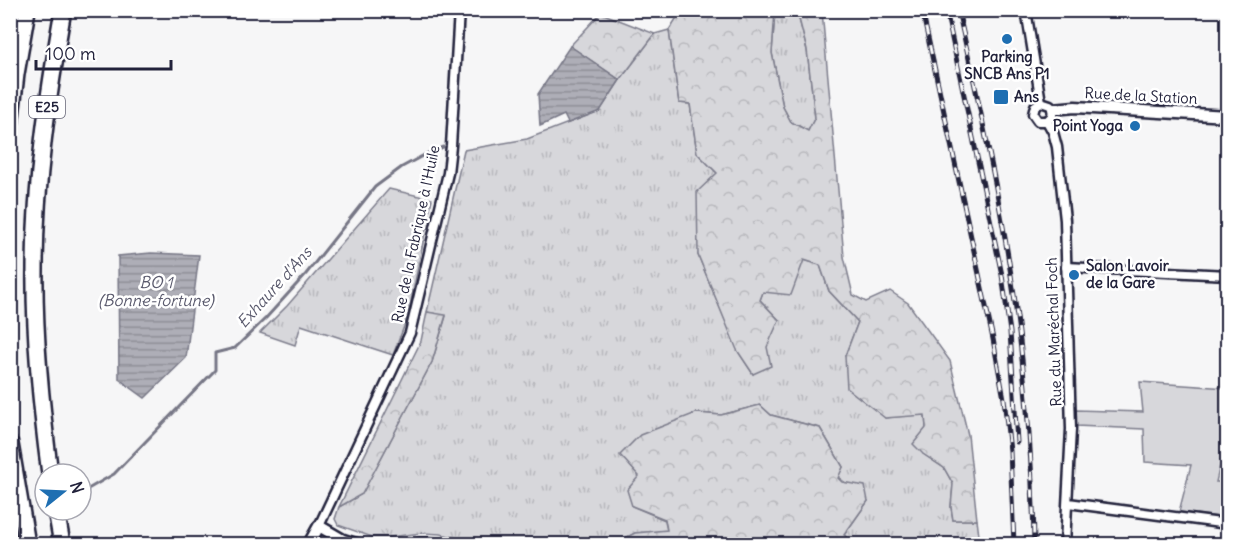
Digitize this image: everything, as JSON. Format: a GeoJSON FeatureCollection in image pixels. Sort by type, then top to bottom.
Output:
{"type":"FeatureCollection","features":[{"type":"Feature","properties":{"kind":"highway","name":"E25"},"geometry":{"type":"LineString","coordinates":[[10,125],[27,10]]}},
{"type":"Feature","properties":{"kind":"highway","name":"E25"},"geometry":{"type":"LineString","coordinates":[[49,462],[37,345],[34,270],[39,172],[49,89],[63,10]]}},
{"type":"Feature","properties":{"kind":"highway"},"geometry":{"type":"LineString","coordinates":[[10,444],[27,544]]}},
{"type":"Feature","properties":{"kind":"highway"},"geometry":{"type":"LineString","coordinates":[[58,522],[62,544]]}},
{"type":"Feature","properties":{"kind":"street","name":"Rue de la Fabrique à l'Huile"},"geometry":{"type":"LineString","coordinates":[[309,544],[410,333],[448,173],[459,10]]}},
{"type":"Feature","properties":{"kind":"street"},"geometry":{"type":"LineString","coordinates":[[1026,10],[1041,102]]}},
{"type":"Feature","properties":{"kind":"street"},"geometry":{"type":"LineString","coordinates":[[1041,102],[1053,108],[1052,116],[1047,121],[1038,121],[1033,114],[1035,106],[1041,102]]}},
{"type":"Feature","properties":{"kind":"street","name":"Rue de la Station"},"geometry":{"type":"LineString","coordinates":[[1053,108],[1075,106],[1227,116]]}},
{"type":"Feature","properties":{"kind":"street","name":"Rue du Maréchal Foch"},"geometry":{"type":"LineString","coordinates":[[1047,121],[1057,147],[1061,175],[1066,267],[1071,429],[1065,544]]}},
{"type":"Feature","properties":{"kind":"street"},"geometry":{"type":"LineString","coordinates":[[1066,267],[1227,275]]}},
{"type":"Feature","properties":{"kind":"street"},"geometry":{"type":"LineString","coordinates":[[1068,503],[1227,524]]}},
{"type":"Feature","properties":{"kind":"street"},"geometry":{"type":"LineString","coordinates":[[319,526],[343,540],[356,544]]}},
{"type":"Feature","properties":{"kind":"street"},"geometry":{"type":"LineString","coordinates":[[419,544],[433,544]]}},
{"type":"Feature","properties":{"kind":"green space"},"geometry":{"type":"Polygon","coordinates":[[[681,11],[775,11],[772,53],[783,107],[791,122],[808,131],[815,117],[807,50],[797,11],[822,11],[844,257],[853,295],[866,302],[890,291],[908,303],[950,361],[968,435],[977,520],[953,520],[951,507],[953,484],[944,468],[913,444],[926,428],[925,415],[885,418],[847,388],[845,356],[858,322],[829,291],[820,265],[804,260],[791,295],[763,292],[760,300],[779,320],[767,347],[771,366],[753,374],[737,350],[698,255],[697,192],[717,173],[697,153],[690,104],[679,103],[669,30],[681,11]]]}},
{"type":"Feature","properties":{"kind":"green space"},"geometry":{"type":"Polygon","coordinates":[[[775,11],[797,11],[807,50],[815,117],[808,131],[791,122],[783,107],[772,53],[775,11]]]}},
{"type":"Feature","properties":{"kind":"green space"},"geometry":{"type":"Polygon","coordinates":[[[601,13],[655,34],[620,80],[570,46],[601,13]]]}},
{"type":"Feature","properties":{"kind":"green space"},"geometry":{"type":"Polygon","coordinates":[[[669,30],[679,103],[690,104],[697,153],[717,173],[698,255],[739,353],[753,374],[779,320],[760,300],[763,292],[804,260],[820,265],[829,291],[858,322],[845,356],[885,418],[925,414],[923,454],[944,468],[953,484],[951,507],[953,520],[977,520],[980,544],[854,544],[844,535],[868,501],[838,477],[843,467],[820,428],[771,415],[760,405],[721,415],[696,413],[621,455],[639,476],[632,506],[665,520],[667,531],[635,533],[614,544],[483,544],[441,534],[422,533],[372,537],[338,525],[335,519],[339,507],[362,494],[432,362],[446,316],[427,312],[464,150],[527,139],[600,111],[655,34],[669,30]]]}},
{"type":"Feature","properties":{"kind":"green space"},"geometry":{"type":"Polygon","coordinates":[[[389,189],[432,199],[408,316],[393,355],[301,325],[295,345],[260,333],[287,306],[389,189]]]}},
{"type":"Feature","properties":{"kind":"green space"},"geometry":{"type":"Polygon","coordinates":[[[427,312],[446,315],[432,362],[362,494],[339,507],[421,341],[427,312]]]}},
{"type":"Feature","properties":{"kind":"green space"},"geometry":{"type":"Polygon","coordinates":[[[1140,382],[1227,388],[1227,436],[1216,482],[1226,482],[1227,518],[1179,512],[1191,465],[1145,462],[1144,429],[1076,426],[1076,410],[1143,412],[1140,382]]]}},
{"type":"Feature","properties":{"kind":"green space"},"geometry":{"type":"Polygon","coordinates":[[[760,405],[771,415],[820,428],[843,467],[838,478],[842,482],[865,486],[868,501],[844,535],[854,544],[614,544],[635,533],[667,530],[665,519],[632,506],[627,490],[639,476],[620,455],[640,435],[696,413],[721,415],[760,405]]]}},
{"type":"Feature","properties":{"kind":"water"},"geometry":{"type":"Polygon","coordinates":[[[570,46],[620,80],[600,111],[568,123],[564,115],[540,126],[538,94],[570,46]]]}},
{"type":"Feature","properties":{"kind":"water","name":"BO 1 (Bonne-fortune)"},"geometry":{"type":"Polygon","coordinates":[[[151,253],[199,255],[186,358],[145,398],[119,379],[118,256],[151,253]]]}},
{"type":"Feature","properties":{"kind":"waterway","name":"Exhaure d'Ans"},"geometry":{"type":"LineString","coordinates":[[93,486],[114,474],[215,370],[215,353],[235,348],[266,318],[306,274],[375,187],[402,167],[443,147]]}},
{"type":"Feature","properties":{"kind":"railway"},"geometry":{"type":"LineString","coordinates":[[922,10],[1004,399],[1010,451],[1014,544]]}},
{"type":"Feature","properties":{"kind":"railway"},"geometry":{"type":"LineString","coordinates":[[946,10],[1002,275],[1010,332],[1017,442]]}},
{"type":"Feature","properties":{"kind":"railway"},"geometry":{"type":"LineString","coordinates":[[958,10],[993,175],[1015,299],[1028,417],[1034,544]]}},
{"type":"Feature","properties":{"kind":"place","name":"Parking SNCB Ans P1"},"geometry":{"type":"Point","coordinates":[1007,39]}},
{"type":"Feature","properties":{"kind":"place","name":"Ans"},"geometry":{"type":"Point","coordinates":[1001,97]}},
{"type":"Feature","properties":{"kind":"place","name":"Point Yoga"},"geometry":{"type":"Point","coordinates":[1135,126]}},
{"type":"Feature","properties":{"kind":"place","name":"Salon Lavoir de la Gare"},"geometry":{"type":"Point","coordinates":[1074,275]}}]}
